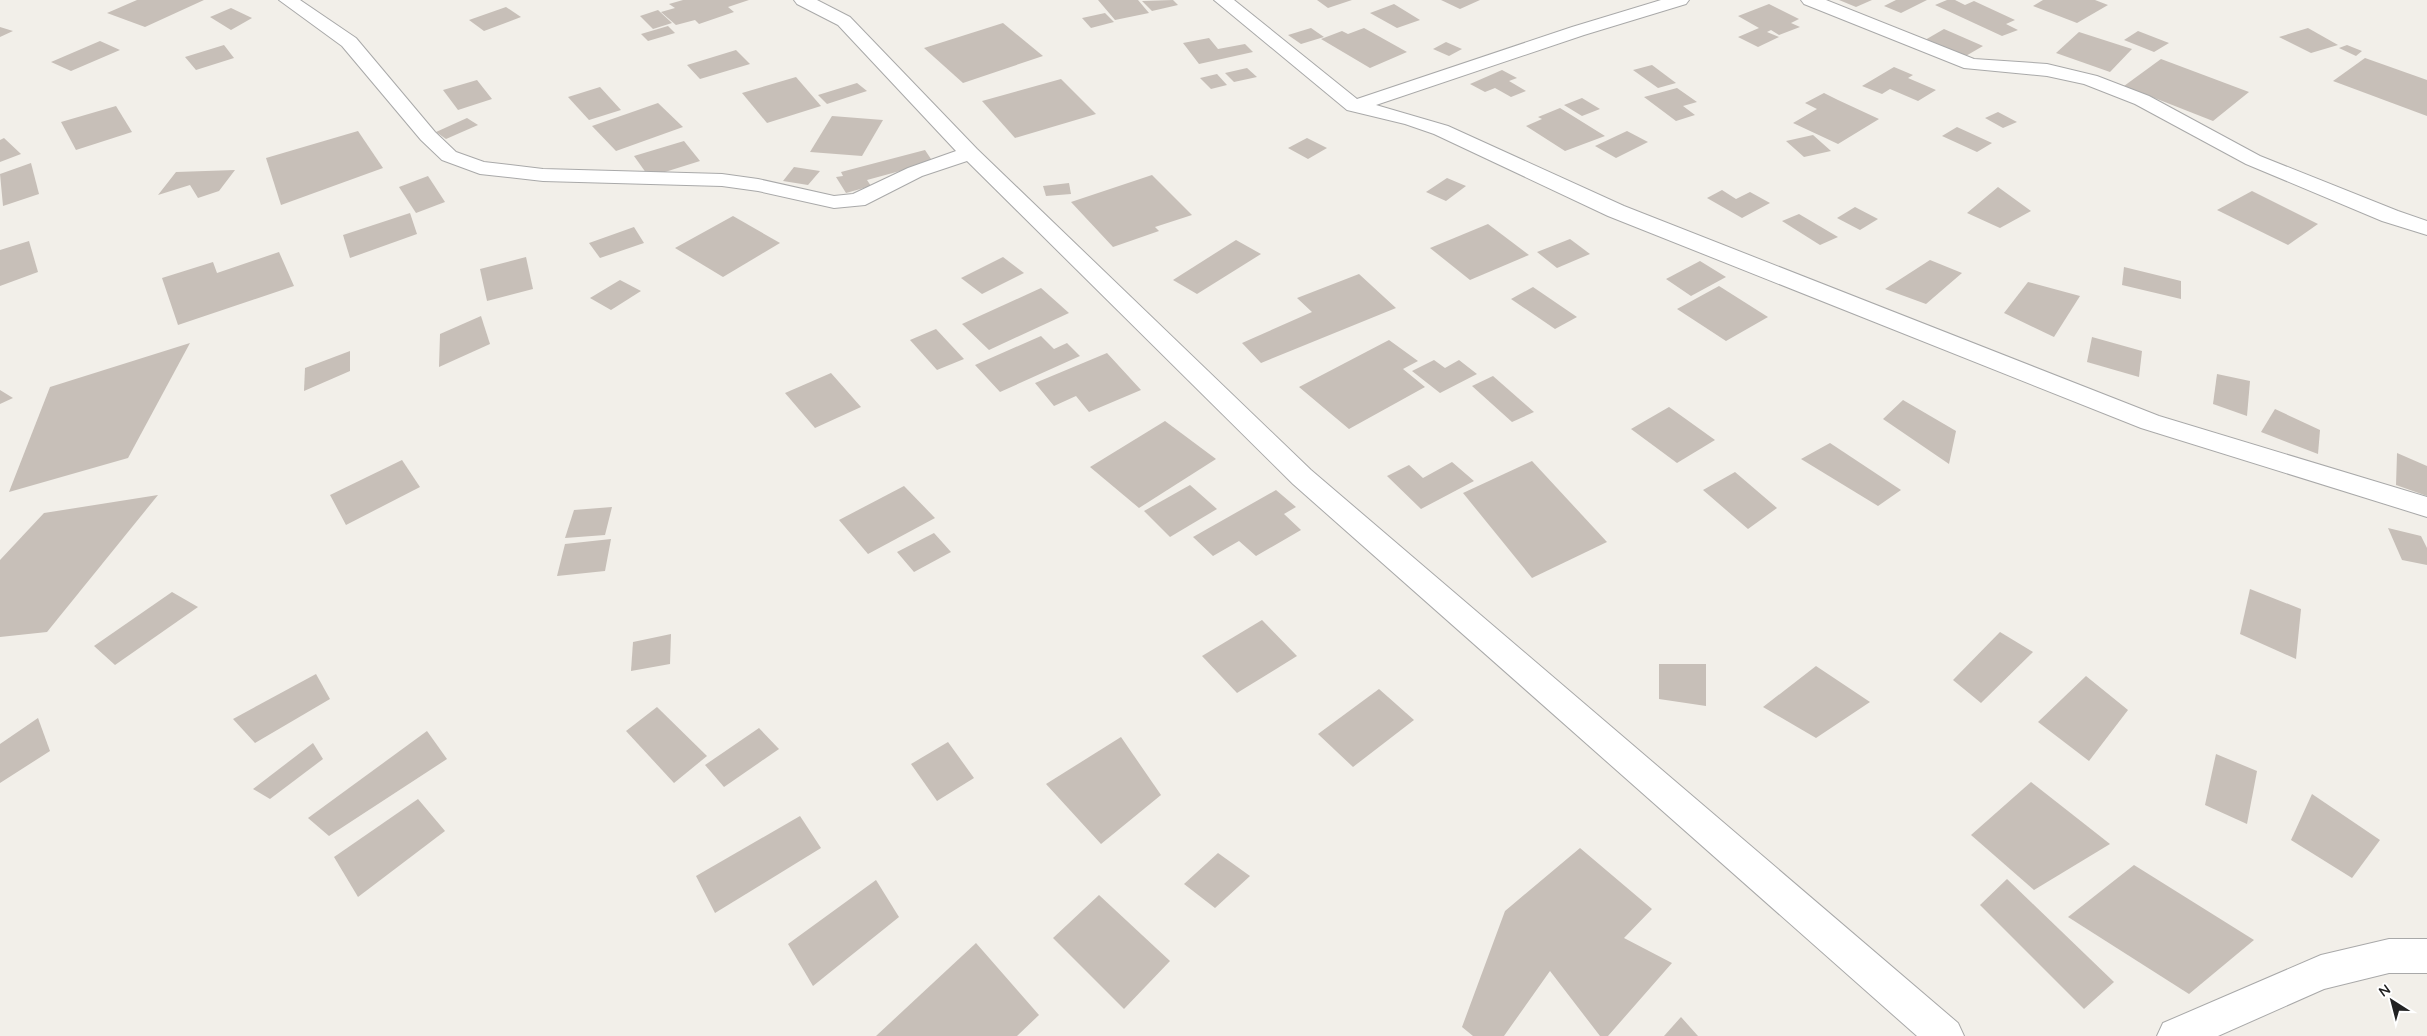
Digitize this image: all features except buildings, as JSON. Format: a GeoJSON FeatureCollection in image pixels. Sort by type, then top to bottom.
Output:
{"type":"FeatureCollection","features":[{"type":"Feature","properties":{"kind":"street"},"geometry":{"type":"LineString","coordinates":[[288,0],[349,42],[428,136],[450,156],[480,168],[543,175],[722,180],[758,185],[834,202],[857,200],[915,172],[970,153]]}},
{"type":"Feature","properties":{"kind":"street"},"geometry":{"type":"LineString","coordinates":[[802,0],[844,21],[970,153],[1302,477],[1945,1036]]}},
{"type":"Feature","properties":{"kind":"street"},"geometry":{"type":"LineString","coordinates":[[1223,0],[1354,106],[1412,120],[1441,130],[1616,211],[2150,422],[2427,507]]}},
{"type":"Feature","properties":{"kind":"street"},"geometry":{"type":"LineString","coordinates":[[1354,106],[1578,31],[1680,0]]}},
{"type":"Feature","properties":{"kind":"street"},"geometry":{"type":"LineString","coordinates":[[1810,0],[1970,64],[2047,70],[2090,80],[2142,100],[2253,160],[2390,216],[2427,228]]}},
{"type":"Feature","properties":{"kind":"street"},"geometry":{"type":"LineString","coordinates":[[2176,1036],[2321,972],[2389,956],[2427,956]]}}]}
